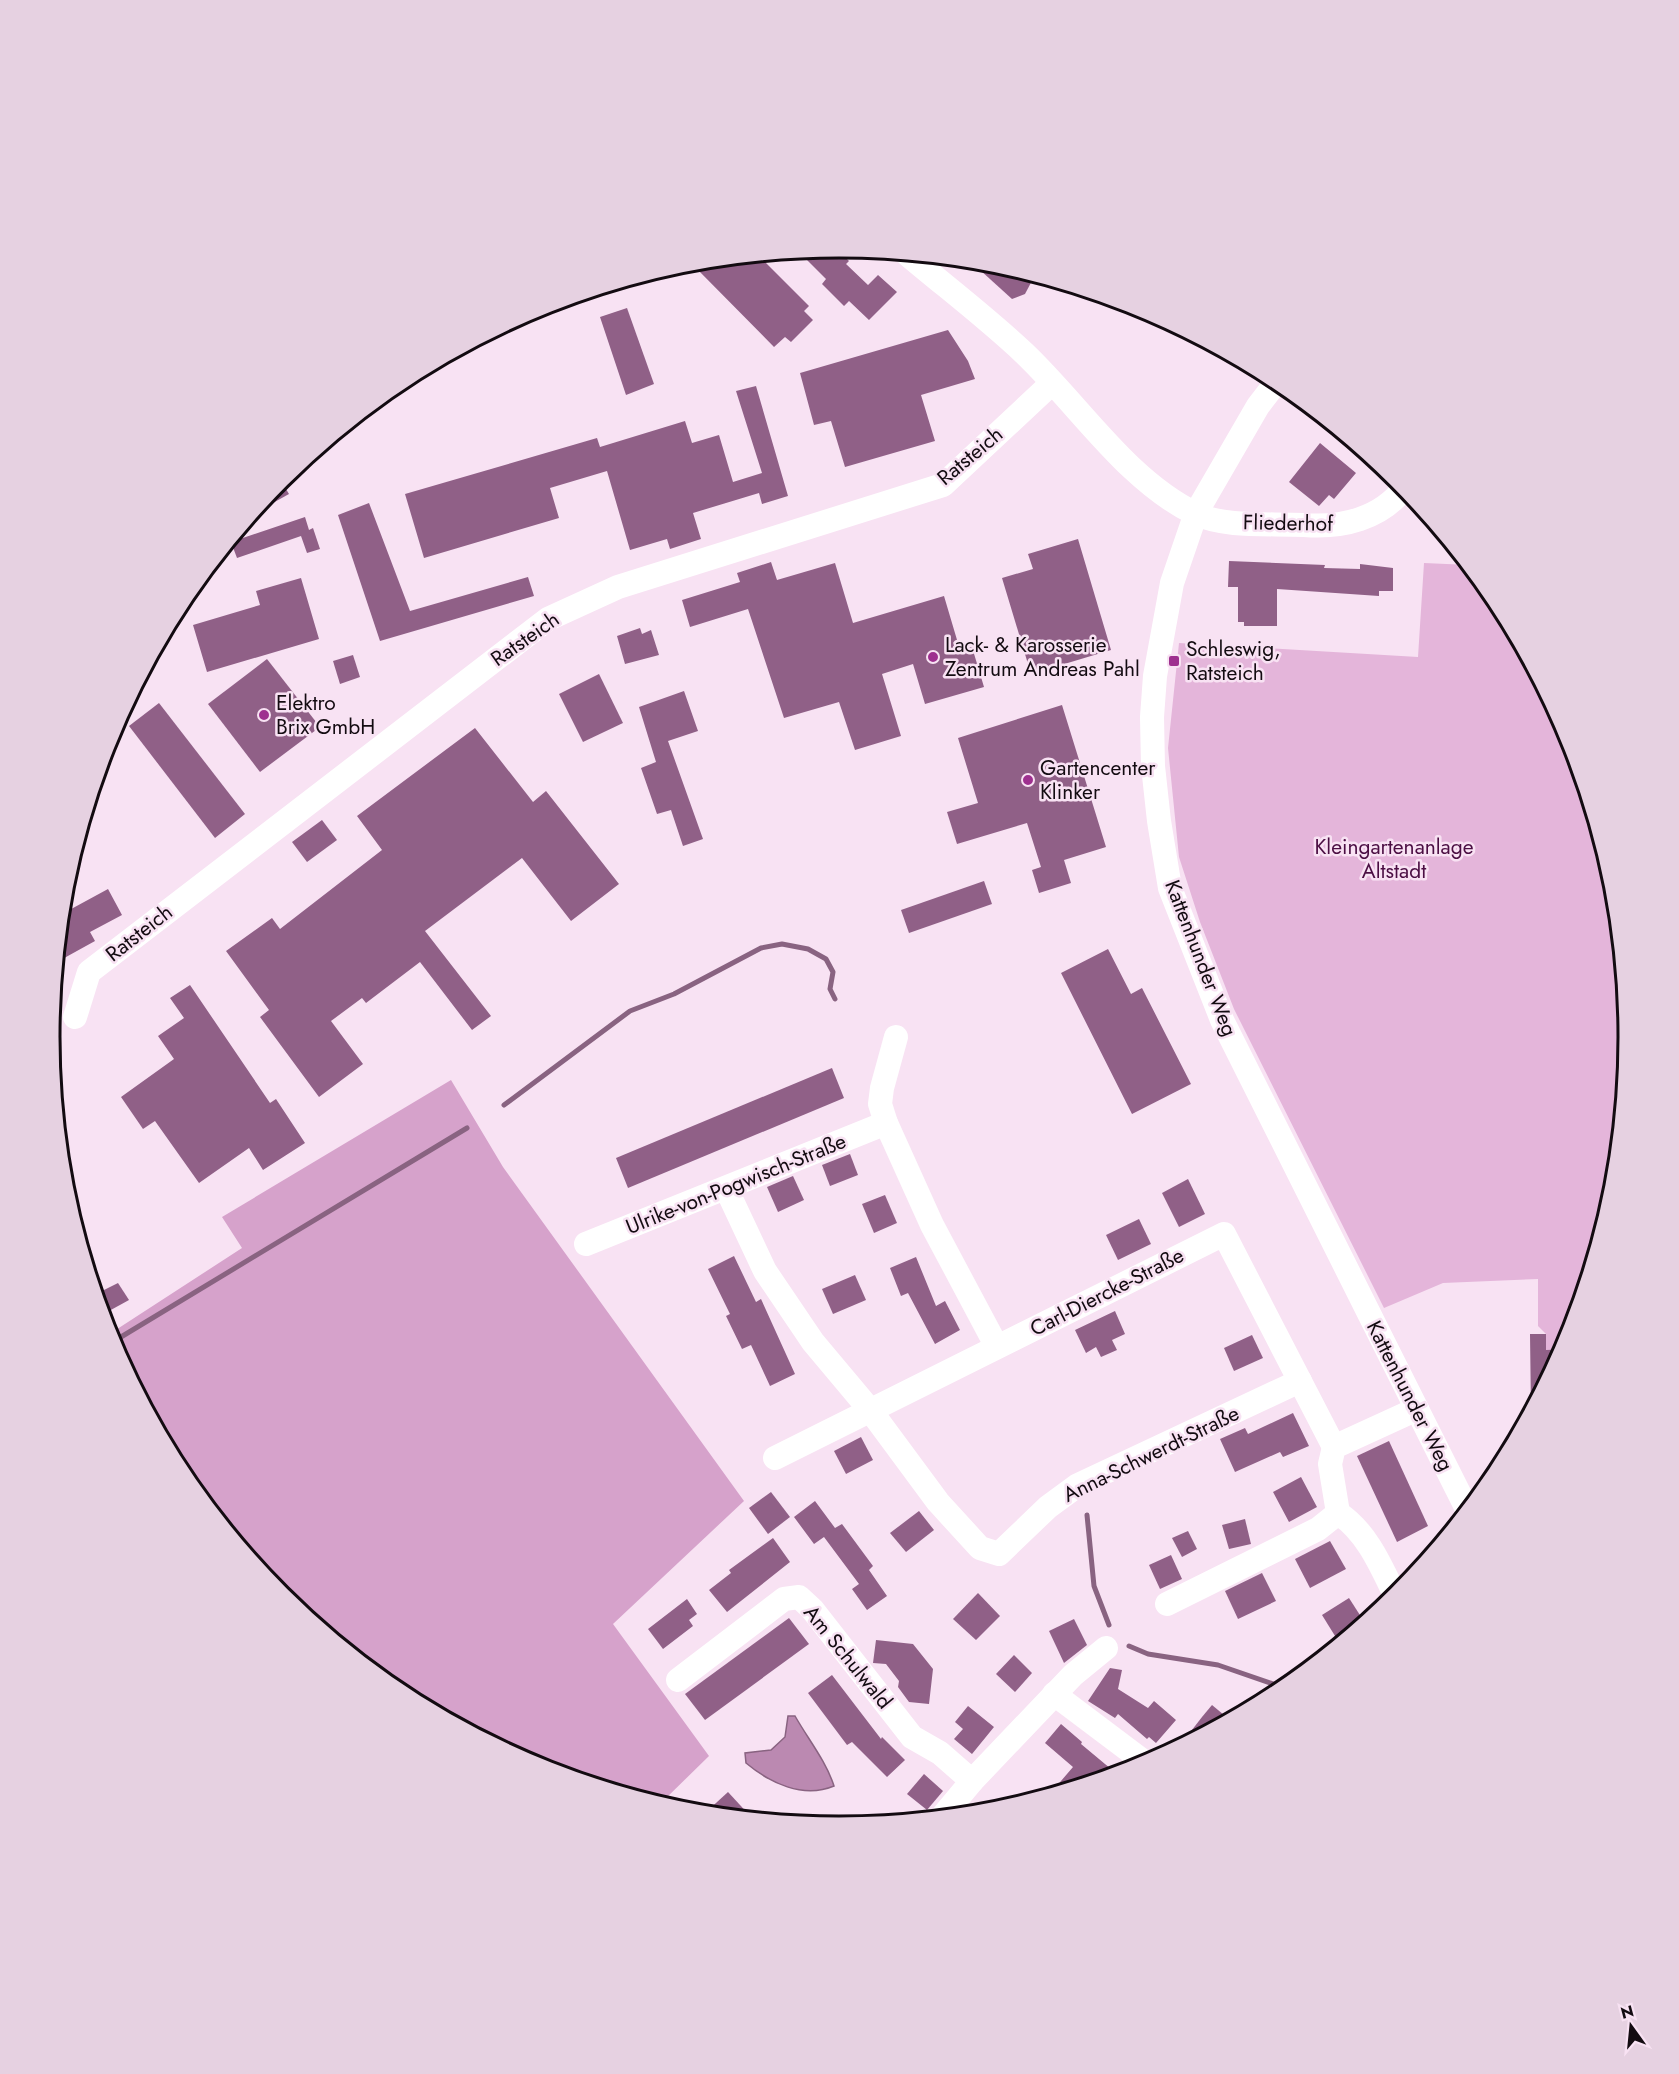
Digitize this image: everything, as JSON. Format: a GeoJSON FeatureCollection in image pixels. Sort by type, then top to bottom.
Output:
{"type":"FeatureCollection","features":[{"type":"Feature","properties":{"kind":"street"},"geometry":{"type":"LineString","coordinates":[[916,262],[1026,355],[1051,384],[1145,480],[1196,513]]}},
{"type":"Feature","properties":{"kind":"street","name":"Ratsteich"},"geometry":{"type":"LineString","coordinates":[[75,1017],[89,972],[548,619],[618,587],[942,485],[1051,384]]}},
{"type":"Feature","properties":{"kind":"street","name":"Kattenhunder Weg"},"geometry":{"type":"LineString","coordinates":[[1272,388],[1258,406],[1196,513],[1172,583],[1155,676],[1152,717],[1153,766],[1170,888],[1222,1020],[1464,1503]]}},
{"type":"Feature","properties":{"kind":"street","name":"Fliederhof"},"geometry":{"type":"LineString","coordinates":[[1196,513],[1219,520],[1326,527],[1354,522],[1382,509],[1398,494]]}},
{"type":"Feature","properties":{"kind":"street"},"geometry":{"type":"LineString","coordinates":[[896,1037],[880,1104],[886,1123],[932,1225],[997,1347]]}},
{"type":"Feature","properties":{"kind":"street","name":"Ulrike-von-Pogwisch-Straße"},"geometry":{"type":"LineString","coordinates":[[586,1244],[886,1123]]}},
{"type":"Feature","properties":{"kind":"street"},"geometry":{"type":"LineString","coordinates":[[726,1188],[765,1271],[813,1342],[870,1410]]}},
{"type":"Feature","properties":{"kind":"street","name":"Carl-Diercke-Straße"},"geometry":{"type":"LineString","coordinates":[[775,1458],[1224,1234],[1334,1447]]}},
{"type":"Feature","properties":{"kind":"street","name":"Anna-Schwerdt-Straße"},"geometry":{"type":"LineString","coordinates":[[870,1410],[938,1502],[980,1548],[999,1554],[1048,1507],[1078,1485],[1300,1381]]}},
{"type":"Feature","properties":{"kind":"street"},"geometry":{"type":"LineString","coordinates":[[1391,1588],[1379,1563],[1354,1524],[1338,1513],[1330,1464],[1334,1447],[1417,1408]]}},
{"type":"Feature","properties":{"kind":"street"},"geometry":{"type":"LineString","coordinates":[[1167,1604],[1318,1529],[1338,1513]]}},
{"type":"Feature","properties":{"kind":"street","name":"Am Schulwald"},"geometry":{"type":"LineString","coordinates":[[678,1680],[784,1599],[799,1598],[812,1609],[912,1737],[940,1753],[972,1781]]}},
{"type":"Feature","properties":{"kind":"street"},"geometry":{"type":"LineString","coordinates":[[949,1809],[1073,1674],[1106,1648]]}},
{"type":"Feature","properties":{"kind":"street"},"geometry":{"type":"LineString","coordinates":[[1054,1694],[1138,1757]]}},
{"type":"Feature","properties":{"kind":"green space","name":"Kleingartenanlage Altstadt"},"geometry":{"type":"Polygon","coordinates":[[[1424,563],[1460,565],[1515,647],[1539,692],[1578,786],[1604,885],[1612,935],[1619,1037],[1612,1139],[1604,1189],[1592,1239],[1578,1288],[1553,1350],[1546,1350],[1546,1334],[1538,1326],[1538,1279],[1443,1283],[1384,1308],[1234,1009],[1200,922],[1179,857],[1168,748],[1179,643],[1418,657],[1424,563]]]}},
{"type":"Feature","properties":{"kind":"shaded area"},"geometry":{"type":"Polygon","coordinates":[[[451,1080],[503,1167],[744,1501],[613,1624],[709,1756],[667,1797],[589,1775],[541,1757],[450,1712],[406,1685],[326,1623],[288,1588],[221,1512],[164,1427],[140,1382],[117,1329],[242,1248],[222,1217],[451,1080]]]}},
{"type":"Feature","properties":{"kind":"shaded area"},"geometry":{"type":"Polygon","coordinates":[[[788,1716],[795,1716],[822,1759],[834,1786],[811,1791],[787,1787],[766,1777],[746,1763],[745,1753],[771,1750],[785,1737],[788,1716]]]}},
{"type":"Feature","properties":{"kind":"building"},"geometry":{"type":"Polygon","coordinates":[[[846,258],[849,261],[846,264],[868,285],[878,275],[897,292],[869,320],[849,301],[844,306],[822,284],[826,279],[806,259],[846,258]]]}},
{"type":"Feature","properties":{"kind":"building"},"geometry":{"type":"Polygon","coordinates":[[[764,261],[809,306],[804,311],[813,320],[791,342],[785,337],[774,347],[698,270],[764,261]]]}},
{"type":"Feature","properties":{"kind":"building"},"geometry":{"type":"Polygon","coordinates":[[[980,270],[1031,282],[1025,294],[1012,299],[980,270]]]}},
{"type":"Feature","properties":{"kind":"building"},"geometry":{"type":"Polygon","coordinates":[[[627,308],[654,384],[626,395],[600,317],[627,308]]]}},
{"type":"Feature","properties":{"kind":"building"},"geometry":{"type":"Polygon","coordinates":[[[948,330],[968,361],[975,379],[921,395],[935,441],[845,467],[831,421],[814,425],[800,373],[948,330]]]}},
{"type":"Feature","properties":{"kind":"building"},"geometry":{"type":"Polygon","coordinates":[[[756,386],[788,496],[762,504],[759,493],[693,513],[701,539],[670,549],[667,539],[630,550],[607,471],[550,488],[559,518],[424,558],[405,494],[597,438],[600,447],[685,421],[692,443],[719,435],[733,482],[762,473],[736,391],[756,386]]]}},
{"type":"Feature","properties":{"kind":"building"},"geometry":{"type":"Polygon","coordinates":[[[1320,443],[1356,473],[1334,499],[1329,495],[1319,506],[1289,482],[1320,443]]]}},
{"type":"Feature","properties":{"kind":"building"},"geometry":{"type":"Polygon","coordinates":[[[286,488],[289,494],[271,504],[286,488]]]}},
{"type":"Feature","properties":{"kind":"building"},"geometry":{"type":"Polygon","coordinates":[[[369,503],[410,611],[528,577],[534,596],[380,641],[338,515],[369,503]]]}},
{"type":"Feature","properties":{"kind":"building"},"geometry":{"type":"Polygon","coordinates":[[[305,517],[309,530],[313,528],[320,549],[307,553],[301,536],[237,558],[233,547],[240,539],[305,517]]]}},
{"type":"Feature","properties":{"kind":"building"},"geometry":{"type":"Polygon","coordinates":[[[1078,539],[1111,650],[1031,674],[1002,578],[1033,569],[1028,554],[1078,539]]]}},
{"type":"Feature","properties":{"kind":"building"},"geometry":{"type":"Polygon","coordinates":[[[1229,561],[1325,565],[1324,568],[1360,569],[1360,564],[1393,568],[1393,591],[1379,591],[1379,596],[1277,589],[1277,626],[1244,626],[1244,622],[1238,622],[1238,587],[1228,587],[1229,561]]]}},
{"type":"Feature","properties":{"kind":"building"},"geometry":{"type":"Polygon","coordinates":[[[771,562],[777,580],[835,563],[853,623],[944,596],[960,650],[972,647],[984,687],[925,704],[913,664],[882,674],[901,736],[855,750],[839,702],[784,718],[748,609],[690,627],[682,600],[740,582],[737,573],[771,562]]]}},
{"type":"Feature","properties":{"kind":"building"},"geometry":{"type":"Polygon","coordinates":[[[301,578],[319,639],[207,672],[193,625],[260,605],[256,591],[301,578]]]}},
{"type":"Feature","properties":{"kind":"building"},"geometry":{"type":"Polygon","coordinates":[[[640,628],[642,634],[651,630],[659,655],[625,664],[617,636],[640,628]]]}},
{"type":"Feature","properties":{"kind":"building"},"geometry":{"type":"Polygon","coordinates":[[[353,655],[360,677],[340,684],[333,661],[353,655]]]}},
{"type":"Feature","properties":{"kind":"building","name":"Elektro Brix GmbH"},"geometry":{"type":"Polygon","coordinates":[[[267,659],[320,727],[260,772],[208,704],[267,659]]]}},
{"type":"Feature","properties":{"kind":"building"},"geometry":{"type":"Polygon","coordinates":[[[599,674],[623,723],[583,742],[559,694],[599,674]]]}},
{"type":"Feature","properties":{"kind":"building"},"geometry":{"type":"Polygon","coordinates":[[[684,691],[698,731],[668,741],[703,839],[683,846],[671,810],[657,814],[641,768],[656,762],[639,707],[684,691]]]}},
{"type":"Feature","properties":{"kind":"building"},"geometry":{"type":"Polygon","coordinates":[[[159,703],[245,814],[215,838],[129,726],[159,703]]]}},
{"type":"Feature","properties":{"kind":"building","name":"Gartencenter Klinker"},"geometry":{"type":"Polygon","coordinates":[[[1062,705],[1106,847],[1064,860],[1071,883],[1039,893],[1032,870],[1041,867],[1027,823],[957,844],[947,812],[978,803],[958,738],[1062,705]]]}},
{"type":"Feature","properties":{"kind":"building"},"geometry":{"type":"Polygon","coordinates":[[[475,728],[533,802],[546,791],[619,884],[571,921],[522,858],[425,931],[491,1016],[472,1030],[420,962],[366,1003],[362,998],[331,1021],[363,1064],[319,1097],[260,1017],[269,1010],[226,951],[272,918],[280,929],[382,850],[357,816],[475,728]]]}},
{"type":"Feature","properties":{"kind":"building"},"geometry":{"type":"Polygon","coordinates":[[[322,820],[337,840],[307,862],[292,842],[322,820]]]}},
{"type":"Feature","properties":{"kind":"building"},"geometry":{"type":"Polygon","coordinates":[[[984,881],[992,904],[909,933],[901,910],[984,881]]]}},
{"type":"Feature","properties":{"kind":"building"},"geometry":{"type":"Polygon","coordinates":[[[108,889],[122,915],[90,932],[95,941],[65,958],[71,909],[108,889]]]}},
{"type":"Feature","properties":{"kind":"building"},"geometry":{"type":"Polygon","coordinates":[[[1108,949],[1131,994],[1142,988],[1191,1084],[1132,1114],[1061,973],[1108,949]]]}},
{"type":"Feature","properties":{"kind":"building"},"geometry":{"type":"Polygon","coordinates":[[[190,985],[270,1103],[276,1099],[305,1143],[263,1170],[249,1148],[199,1183],[155,1121],[143,1129],[121,1097],[174,1059],[158,1036],[184,1018],[170,998],[190,985]]]}},
{"type":"Feature","properties":{"kind":"building"},"geometry":{"type":"Polygon","coordinates":[[[832,1068],[844,1098],[628,1188],[616,1158],[832,1068]]]}},
{"type":"Feature","properties":{"kind":"building"},"geometry":{"type":"Polygon","coordinates":[[[850,1154],[858,1175],[830,1186],[822,1165],[850,1154]]]}},
{"type":"Feature","properties":{"kind":"building"},"geometry":{"type":"Polygon","coordinates":[[[793,1176],[804,1200],[778,1212],[767,1187],[793,1176]]]}},
{"type":"Feature","properties":{"kind":"building"},"geometry":{"type":"Polygon","coordinates":[[[1188,1179],[1205,1214],[1179,1227],[1162,1193],[1188,1179]]]}},
{"type":"Feature","properties":{"kind":"building"},"geometry":{"type":"Polygon","coordinates":[[[885,1195],[897,1223],[874,1233],[862,1204],[885,1195]]]}},
{"type":"Feature","properties":{"kind":"building"},"geometry":{"type":"Polygon","coordinates":[[[1139,1219],[1151,1244],[1118,1260],[1106,1235],[1139,1219]]]}},
{"type":"Feature","properties":{"kind":"building"},"geometry":{"type":"Polygon","coordinates":[[[734,1256],[756,1302],[761,1299],[795,1374],[770,1386],[751,1345],[742,1349],[726,1316],[730,1314],[708,1269],[734,1256]]]}},
{"type":"Feature","properties":{"kind":"building"},"geometry":{"type":"Polygon","coordinates":[[[916,1257],[936,1306],[945,1301],[960,1330],[935,1344],[908,1293],[901,1296],[890,1268],[916,1257]]]}},
{"type":"Feature","properties":{"kind":"building"},"geometry":{"type":"Polygon","coordinates":[[[855,1275],[866,1300],[833,1314],[822,1289],[855,1275]]]}},
{"type":"Feature","properties":{"kind":"building"},"geometry":{"type":"Polygon","coordinates":[[[118,1283],[129,1300],[110,1311],[102,1291],[118,1283]]]}},
{"type":"Feature","properties":{"kind":"building"},"geometry":{"type":"Polygon","coordinates":[[[1115,1311],[1125,1334],[1112,1340],[1117,1350],[1101,1357],[1096,1347],[1086,1353],[1075,1330],[1115,1311]]]}},
{"type":"Feature","properties":{"kind":"building"},"geometry":{"type":"Polygon","coordinates":[[[1530,1334],[1546,1334],[1546,1350],[1553,1350],[1531,1397],[1530,1334]]]}},
{"type":"Feature","properties":{"kind":"building"},"geometry":{"type":"Polygon","coordinates":[[[1252,1335],[1263,1358],[1234,1371],[1224,1348],[1252,1335]]]}},
{"type":"Feature","properties":{"kind":"building"},"geometry":{"type":"Polygon","coordinates":[[[1293,1413],[1309,1446],[1283,1457],[1280,1452],[1235,1472],[1220,1439],[1245,1428],[1248,1434],[1293,1413]]]}},
{"type":"Feature","properties":{"kind":"building"},"geometry":{"type":"Polygon","coordinates":[[[861,1437],[873,1460],[846,1474],[834,1451],[861,1437]]]}},
{"type":"Feature","properties":{"kind":"building"},"geometry":{"type":"Polygon","coordinates":[[[1389,1441],[1428,1526],[1397,1542],[1357,1456],[1389,1441]]]}},
{"type":"Feature","properties":{"kind":"building"},"geometry":{"type":"Polygon","coordinates":[[[1301,1477],[1317,1507],[1289,1522],[1273,1492],[1301,1477]]]}},
{"type":"Feature","properties":{"kind":"building"},"geometry":{"type":"Polygon","coordinates":[[[771,1492],[790,1517],[768,1534],[749,1508],[771,1492]]]}},
{"type":"Feature","properties":{"kind":"building"},"geometry":{"type":"Polygon","coordinates":[[[815,1501],[835,1528],[842,1524],[873,1566],[869,1570],[887,1596],[867,1610],[852,1589],[859,1584],[824,1537],[814,1544],[794,1517],[815,1501]]]}},
{"type":"Feature","properties":{"kind":"building"},"geometry":{"type":"Polygon","coordinates":[[[919,1511],[934,1530],[906,1552],[890,1533],[919,1511]]]}},
{"type":"Feature","properties":{"kind":"building"},"geometry":{"type":"Polygon","coordinates":[[[1245,1519],[1251,1544],[1229,1549],[1222,1525],[1245,1519]]]}},
{"type":"Feature","properties":{"kind":"building"},"geometry":{"type":"Polygon","coordinates":[[[1188,1531],[1197,1549],[1182,1557],[1172,1538],[1188,1531]]]}},
{"type":"Feature","properties":{"kind":"building"},"geometry":{"type":"Polygon","coordinates":[[[773,1538],[790,1562],[727,1612],[709,1590],[731,1573],[729,1570],[773,1538]]]}},
{"type":"Feature","properties":{"kind":"building"},"geometry":{"type":"Polygon","coordinates":[[[1330,1541],[1346,1569],[1310,1588],[1295,1559],[1330,1541]]]}},
{"type":"Feature","properties":{"kind":"building"},"geometry":{"type":"Polygon","coordinates":[[[1171,1555],[1182,1579],[1160,1589],[1149,1565],[1171,1555]]]}},
{"type":"Feature","properties":{"kind":"building"},"geometry":{"type":"Polygon","coordinates":[[[1262,1573],[1276,1601],[1238,1619],[1225,1591],[1262,1573]]]}},
{"type":"Feature","properties":{"kind":"building"},"geometry":{"type":"Polygon","coordinates":[[[978,1593],[1000,1616],[976,1640],[953,1619],[978,1593]]]}},
{"type":"Feature","properties":{"kind":"building"},"geometry":{"type":"Polygon","coordinates":[[[1349,1598],[1361,1616],[1336,1637],[1322,1615],[1349,1598]]]}},
{"type":"Feature","properties":{"kind":"building"},"geometry":{"type":"Polygon","coordinates":[[[687,1599],[697,1614],[689,1620],[693,1626],[663,1649],[648,1629],[687,1599]]]}},
{"type":"Feature","properties":{"kind":"building"},"geometry":{"type":"Polygon","coordinates":[[[789,1618],[809,1644],[705,1720],[685,1694],[789,1618]]]}},
{"type":"Feature","properties":{"kind":"building"},"geometry":{"type":"Polygon","coordinates":[[[1074,1619],[1087,1645],[1064,1663],[1049,1631],[1074,1619]]]}},
{"type":"Feature","properties":{"kind":"building"},"geometry":{"type":"Polygon","coordinates":[[[876,1640],[913,1644],[933,1669],[929,1704],[909,1702],[898,1687],[899,1681],[886,1664],[873,1663],[876,1640]]]}},
{"type":"Feature","properties":{"kind":"building"},"geometry":{"type":"Polygon","coordinates":[[[1014,1655],[1032,1673],[1015,1692],[996,1674],[1014,1655]]]}},
{"type":"Feature","properties":{"kind":"building"},"geometry":{"type":"Polygon","coordinates":[[[1110,1668],[1122,1670],[1118,1689],[1148,1708],[1154,1701],[1176,1720],[1156,1743],[1149,1737],[1147,1739],[1118,1714],[1115,1718],[1088,1701],[1110,1668]]]}},
{"type":"Feature","properties":{"kind":"building"},"geometry":{"type":"Polygon","coordinates":[[[832,1675],[881,1739],[882,1737],[905,1760],[887,1777],[852,1742],[847,1745],[808,1693],[832,1675]]]}},
{"type":"Feature","properties":{"kind":"building"},"geometry":{"type":"Polygon","coordinates":[[[1212,1705],[1224,1715],[1190,1733],[1212,1705]]]}},
{"type":"Feature","properties":{"kind":"building"},"geometry":{"type":"Polygon","coordinates":[[[968,1706],[994,1727],[972,1754],[954,1739],[963,1729],[955,1722],[968,1706]]]}},
{"type":"Feature","properties":{"kind":"building"},"geometry":{"type":"Polygon","coordinates":[[[1061,1724],[1109,1768],[1058,1785],[1073,1767],[1045,1743],[1061,1724]]]}},
{"type":"Feature","properties":{"kind":"building"},"geometry":{"type":"Polygon","coordinates":[[[924,1774],[943,1791],[927,1810],[907,1794],[924,1774]]]}},
{"type":"Feature","properties":{"kind":"building"},"geometry":{"type":"Polygon","coordinates":[[[728,1792],[745,1811],[738,1810],[713,1806],[728,1792]]]}},
{"type":"Feature","properties":{"kind":"waterway"},"geometry":{"type":"LineString","coordinates":[[504,1105],[630,1011],[674,994],[761,948],[782,944],[808,949],[826,959],[833,972],[830,989],[835,999]]}},
{"type":"Feature","properties":{"kind":"waterway"},"geometry":{"type":"LineString","coordinates":[[120,1337],[467,1128]]}},
{"type":"Feature","properties":{"kind":"waterway"},"geometry":{"type":"LineString","coordinates":[[1087,1515],[1094,1586],[1109,1625]]}},
{"type":"Feature","properties":{"kind":"waterway"},"geometry":{"type":"LineString","coordinates":[[1129,1646],[1148,1654],[1218,1665],[1274,1684]]}},
{"type":"Feature","properties":{"kind":"place","name":"Lack- & Karosserie Zentrum Andreas Pahl"},"geometry":{"type":"Point","coordinates":[933,657]}},
{"type":"Feature","properties":{"kind":"place","name":"Schleswig, Ratsteich"},"geometry":{"type":"Point","coordinates":[1174,661]}},
{"type":"Feature","properties":{"kind":"place","name":"Elektro Brix GmbH"},"geometry":{"type":"Point","coordinates":[264,715]}},
{"type":"Feature","properties":{"kind":"place","name":"Gartencenter Klinker"},"geometry":{"type":"Point","coordinates":[1028,780]}}]}
